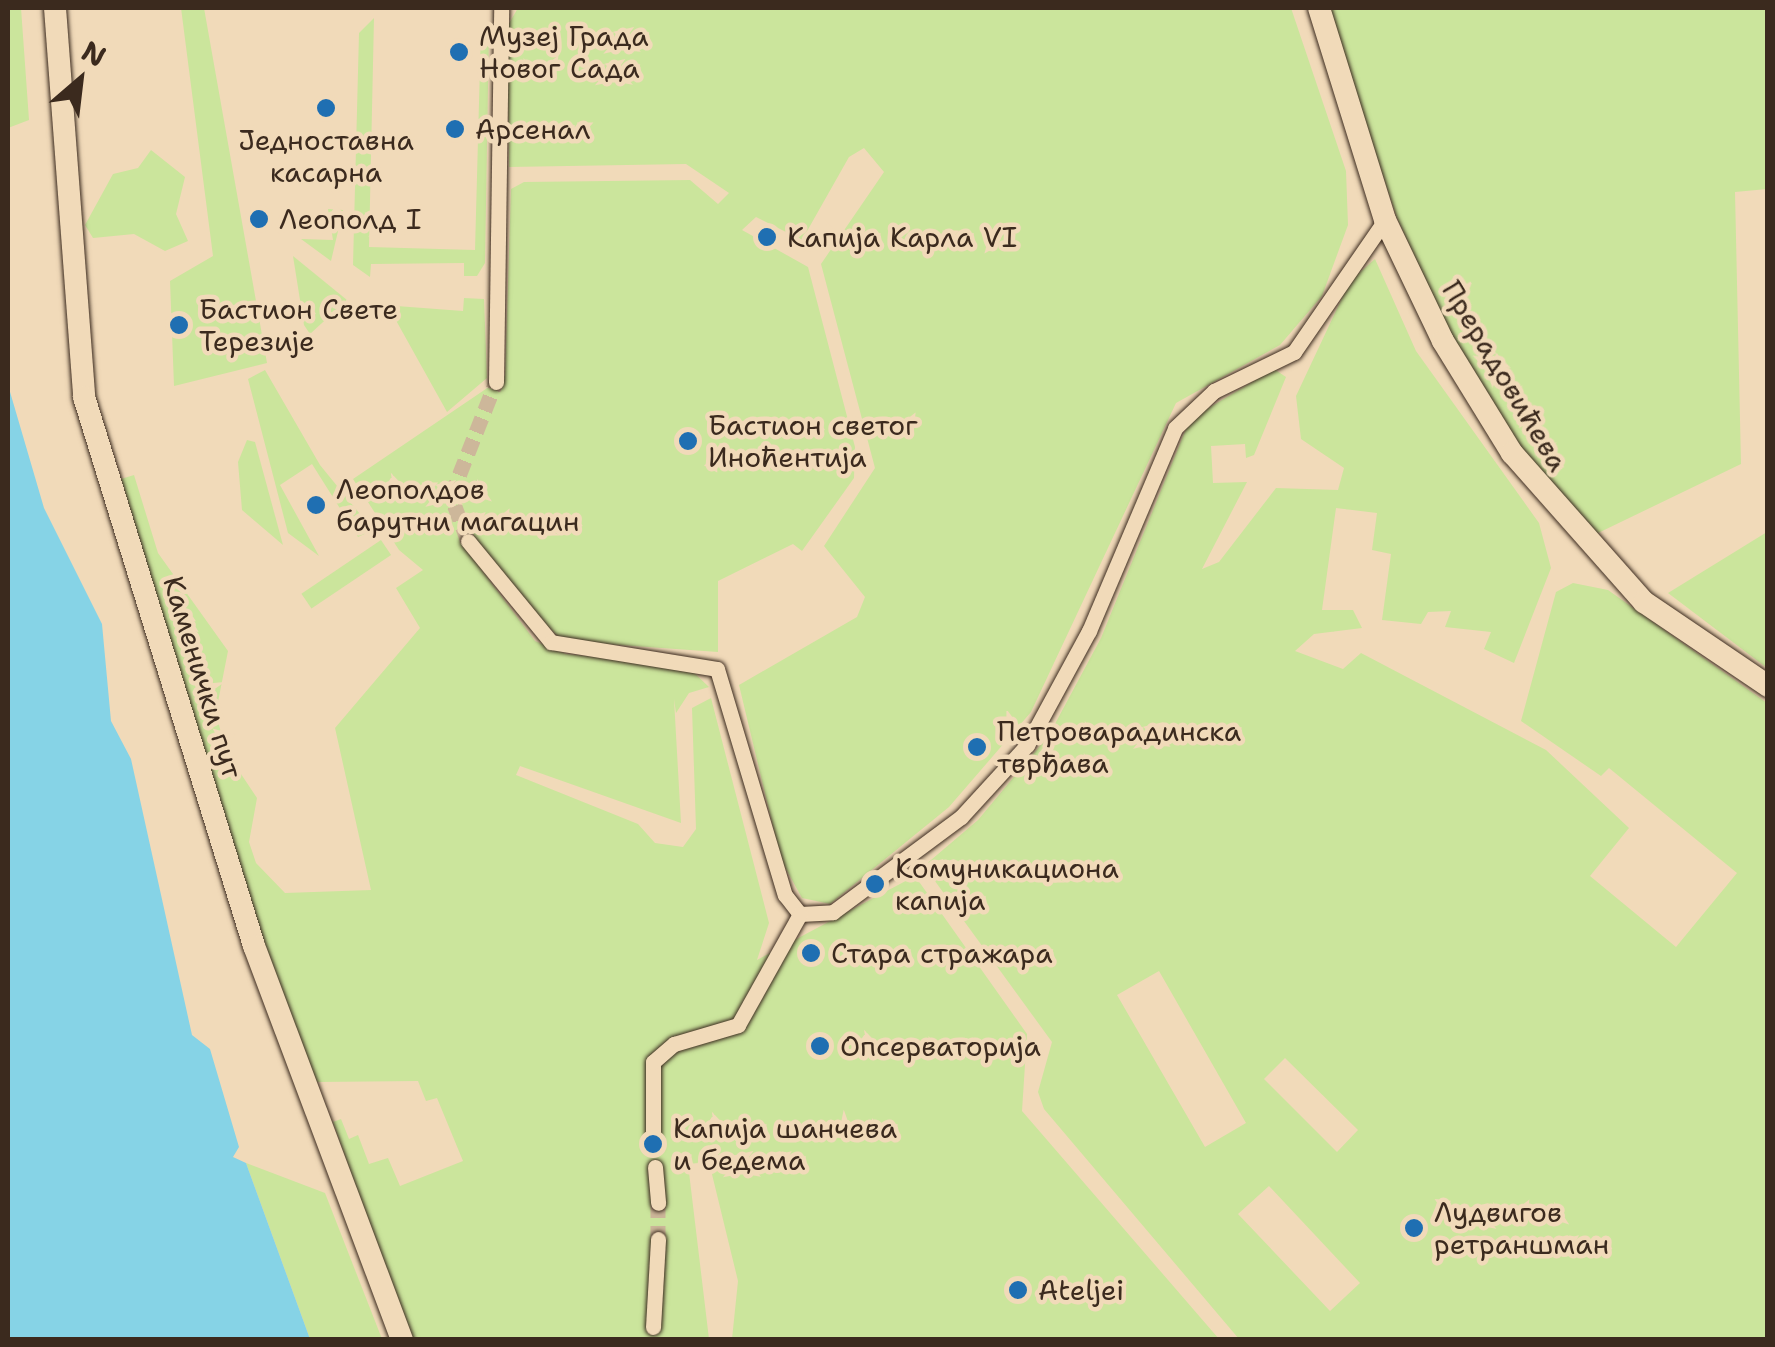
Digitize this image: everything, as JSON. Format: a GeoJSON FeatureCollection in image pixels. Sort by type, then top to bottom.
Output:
{"type":"FeatureCollection","features":[{"type":"Feature","properties":{"kind":"main road","name":"Каменички пут"},"geometry":{"type":"LineString","coordinates":[[55,8],[84,397],[254,946],[402,1340]]}},
{"type":"Feature","properties":{"kind":"main road","name":"Прерадовићева"},"geometry":{"type":"LineString","coordinates":[[1319,8],[1386,220],[1443,341],[1549,504],[1644,602],[1768,686]]}},
{"type":"Feature","properties":{"kind":"street"},"geometry":{"type":"LineString","coordinates":[[496,382],[501,8]]}},
{"type":"Feature","properties":{"kind":"street"},"geometry":{"type":"LineString","coordinates":[[800,914],[833,912],[909,861],[1027,745],[1090,631],[1175,428],[1214,391],[1294,352],[1386,220]]}},
{"type":"Feature","properties":{"kind":"street"},"geometry":{"type":"LineString","coordinates":[[468,541],[550,642],[717,669],[785,895],[800,914]]}},
{"type":"Feature","properties":{"kind":"street"},"geometry":{"type":"LineString","coordinates":[[652,1144],[653,1062],[674,1044],[738,1024],[774,951],[800,914]]}},
{"type":"Feature","properties":{"kind":"street"},"geometry":{"type":"LineString","coordinates":[[655,1167],[658,1203]]}},
{"type":"Feature","properties":{"kind":"street"},"geometry":{"type":"LineString","coordinates":[[653,1327],[658,1239]]}},
{"type":"Feature","properties":{"kind":"green space"},"geometry":{"type":"Polygon","coordinates":[[[8,8],[21,8],[29,120],[8,128],[8,8]]]}},
{"type":"Feature","properties":{"kind":"green space"},"geometry":{"type":"Polygon","coordinates":[[[181,8],[204,8],[267,363],[174,386],[170,281],[213,256],[181,8]]]}},
{"type":"Feature","properties":{"kind":"green space"},"geometry":{"type":"Polygon","coordinates":[[[518,8],[1291,8],[1346,171],[1348,225],[1322,296],[1280,345],[1176,403],[1031,712],[949,807],[830,904],[802,898],[781,860],[739,685],[857,617],[865,597],[824,546],[875,468],[821,264],[884,172],[864,148],[849,157],[802,240],[756,217],[742,230],[808,267],[855,447],[854,478],[802,551],[793,544],[718,581],[718,652],[563,641],[463,545],[535,641],[566,654],[687,666],[709,687],[689,693],[676,713],[674,699],[681,823],[520,766],[516,775],[638,824],[655,843],[683,847],[696,829],[692,708],[711,698],[769,923],[757,960],[915,876],[1027,1034],[1022,1111],[1219,1339],[732,1339],[738,1281],[709,1162],[688,1164],[709,1339],[410,1339],[333,1122],[341,1119],[349,1139],[358,1135],[369,1164],[388,1158],[400,1186],[463,1161],[437,1098],[426,1101],[418,1081],[317,1082],[289,1027],[121,479],[134,475],[158,553],[228,651],[216,712],[225,750],[257,798],[249,842],[256,863],[285,893],[371,890],[335,728],[420,628],[396,588],[423,570],[399,550],[353,479],[505,376],[511,189],[524,182],[690,180],[718,204],[729,193],[686,164],[509,167],[507,27],[518,8]]]}},
{"type":"Feature","properties":{"kind":"green space"},"geometry":{"type":"Polygon","coordinates":[[[1327,8],[1767,8],[1767,189],[1735,192],[1741,464],[1596,534],[1521,451],[1451,335],[1397,218],[1327,8]]]}},
{"type":"Feature","properties":{"kind":"green space"},"geometry":{"type":"Polygon","coordinates":[[[374,18],[369,247],[475,250],[481,29],[489,29],[485,263],[477,276],[464,276],[464,263],[371,264],[370,277],[353,265],[359,33],[374,18]]]}},
{"type":"Feature","properties":{"kind":"green space"},"geometry":{"type":"Polygon","coordinates":[[[151,150],[185,177],[176,214],[188,241],[165,251],[134,234],[93,238],[85,225],[113,174],[138,168],[151,150]]]}},
{"type":"Feature","properties":{"kind":"green space"},"geometry":{"type":"Polygon","coordinates":[[[328,209],[343,210],[331,261],[301,239],[333,240],[328,209]]]}},
{"type":"Feature","properties":{"kind":"green space"},"geometry":{"type":"Polygon","coordinates":[[[293,256],[347,300],[310,334],[304,325],[293,256]]]}},
{"type":"Feature","properties":{"kind":"green space"},"geometry":{"type":"Polygon","coordinates":[[[1375,259],[1416,351],[1539,523],[1551,568],[1514,663],[1484,649],[1491,632],[1445,627],[1451,611],[1428,612],[1421,624],[1382,620],[1391,554],[1372,550],[1377,513],[1336,508],[1322,610],[1353,610],[1362,628],[1314,634],[1295,651],[1343,669],[1361,653],[1546,750],[1629,828],[1590,876],[1676,947],[1737,873],[1609,768],[1601,776],[1521,721],[1556,592],[1573,583],[1608,590],[1767,703],[1765,1339],[1239,1339],[1044,1109],[1038,1092],[1052,1042],[924,866],[978,820],[1049,735],[1101,638],[1190,419],[1274,369],[1286,377],[1254,455],[1246,458],[1245,444],[1211,446],[1213,483],[1247,482],[1202,569],[1219,562],[1276,488],[1338,490],[1344,468],[1301,439],[1296,396],[1350,281],[1375,259]],[[1159,971],[1117,995],[1205,1147],[1246,1123],[1159,971]],[[1285,1058],[1264,1079],[1337,1152],[1358,1130],[1285,1058]],[[1269,1186],[1238,1214],[1330,1311],[1360,1283],[1269,1186]]]}},
{"type":"Feature","properties":{"kind":"green space"},"geometry":{"type":"Polygon","coordinates":[[[464,298],[484,299],[487,378],[447,412],[393,315],[369,314],[370,304],[463,311],[464,298]]]}},
{"type":"Feature","properties":{"kind":"green space"},"geometry":{"type":"Polygon","coordinates":[[[265,370],[320,465],[373,530],[358,537],[312,464],[280,485],[319,556],[288,533],[248,379],[265,370]]]}},
{"type":"Feature","properties":{"kind":"green space"},"geometry":{"type":"Polygon","coordinates":[[[247,440],[255,442],[283,545],[242,510],[238,462],[247,440]]]}},
{"type":"Feature","properties":{"kind":"green space"},"geometry":{"type":"Polygon","coordinates":[[[1767,532],[1767,668],[1668,593],[1767,532]]]}},
{"type":"Feature","properties":{"kind":"green space"},"geometry":{"type":"Polygon","coordinates":[[[381,540],[391,555],[311,609],[301,594],[381,540]]]}},
{"type":"Feature","properties":{"kind":"green space"},"geometry":{"type":"Polygon","coordinates":[[[246,1163],[325,1193],[382,1339],[310,1339],[246,1163]]]}},
{"type":"Feature","properties":{"kind":"water"},"geometry":{"type":"Polygon","coordinates":[[[8,385],[44,508],[102,624],[111,721],[131,759],[192,1035],[210,1049],[239,1147],[233,1157],[246,1163],[310,1339],[8,1339],[8,385]]]}},
{"type":"Feature","properties":{"kind":"tunnel"},"geometry":{"type":"LineString","coordinates":[[468,541],[451,496],[496,382]]}},
{"type":"Feature","properties":{"kind":"tunnel"},"geometry":{"type":"LineString","coordinates":[[658,1203],[658,1239]]}},
{"type":"Feature","properties":{"kind":"place","name":"Музеј Града Новог Сада"},"geometry":{"type":"Point","coordinates":[459,52]}},
{"type":"Feature","properties":{"kind":"place","name":"Једноставна касарна"},"geometry":{"type":"Point","coordinates":[326,108]}},
{"type":"Feature","properties":{"kind":"place","name":"Арсенал"},"geometry":{"type":"Point","coordinates":[455,129]}},
{"type":"Feature","properties":{"kind":"place","name":"Леополд I"},"geometry":{"type":"Point","coordinates":[259,219]}},
{"type":"Feature","properties":{"kind":"place","name":"Капија Карла VI"},"geometry":{"type":"Point","coordinates":[767,237]}},
{"type":"Feature","properties":{"kind":"place","name":"Бастион Свете Терезије"},"geometry":{"type":"Point","coordinates":[179,325]}},
{"type":"Feature","properties":{"kind":"place","name":"Бастион светог Иноћентија"},"geometry":{"type":"Point","coordinates":[688,441]}},
{"type":"Feature","properties":{"kind":"place","name":"Леополдов барутни магацин"},"geometry":{"type":"Point","coordinates":[316,505]}},
{"type":"Feature","properties":{"kind":"place","name":"Петроварадинска тврђава"},"geometry":{"type":"Point","coordinates":[977,747]}},
{"type":"Feature","properties":{"kind":"place","name":"Комуникациона капија"},"geometry":{"type":"Point","coordinates":[875,884]}},
{"type":"Feature","properties":{"kind":"place","name":"Стара стражара"},"geometry":{"type":"Point","coordinates":[811,953]}},
{"type":"Feature","properties":{"kind":"place","name":"Опсерваторија"},"geometry":{"type":"Point","coordinates":[820,1046]}},
{"type":"Feature","properties":{"kind":"place","name":"Капија шанчева и бедема"},"geometry":{"type":"Point","coordinates":[653,1144]}},
{"type":"Feature","properties":{"kind":"place","name":"Лудвигов ретраншман"},"geometry":{"type":"Point","coordinates":[1414,1228]}},
{"type":"Feature","properties":{"kind":"place","name":"Ateljei"},"geometry":{"type":"Point","coordinates":[1018,1290]}}]}
